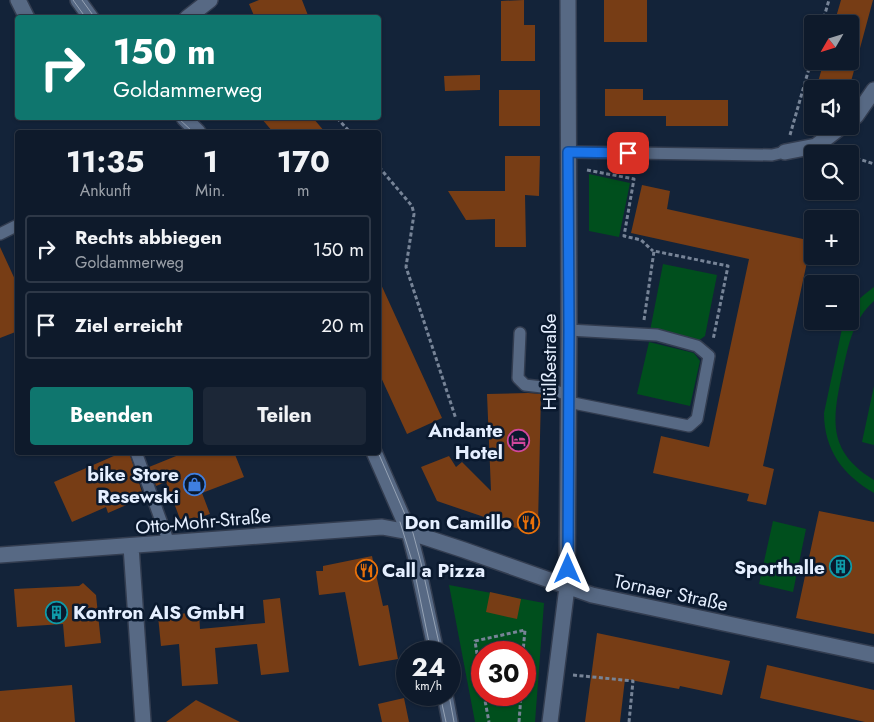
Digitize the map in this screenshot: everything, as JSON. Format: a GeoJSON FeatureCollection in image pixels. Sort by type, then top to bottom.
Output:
{"type":"FeatureCollection","features":[{"type":"Feature","properties":{"kind":"street"},"geometry":{"type":"LineString","coordinates":[[18,0],[26,15]]}},
{"type":"Feature","properties":{"kind":"street"},"geometry":{"type":"LineString","coordinates":[[78,0],[89,15]]}},
{"type":"Feature","properties":{"kind":"street"},"geometry":{"type":"LineString","coordinates":[[191,15],[210,0]]}},
{"type":"Feature","properties":{"kind":"street","name":"Hülßestraße"},"geometry":{"type":"LineString","coordinates":[[550,722],[567,587],[569,399],[568,0]]}},
{"type":"Feature","properties":{"kind":"street"},"geometry":{"type":"LineString","coordinates":[[859,112],[874,90]]}},
{"type":"Feature","properties":{"kind":"street"},"geometry":{"type":"LineString","coordinates":[[786,152],[816,146],[830,135]]}},
{"type":"Feature","properties":{"kind":"street"},"geometry":{"type":"LineString","coordinates":[[375,455],[408,532],[418,563],[434,641]]}},
{"type":"Feature","properties":{"kind":"street","name":"Otto-Mohr-Straße"},"geometry":{"type":"LineString","coordinates":[[0,555],[382,527],[408,532]]}},
{"type":"Feature","properties":{"kind":"street","name":"Tornaer Straße"},"geometry":{"type":"LineString","coordinates":[[408,532],[592,595],[874,654]]}},
{"type":"Feature","properties":{"kind":"street"},"geometry":{"type":"LineString","coordinates":[[131,546],[143,722]]}},
{"type":"Feature","properties":{"kind":"street"},"geometry":{"type":"LineString","coordinates":[[447,706],[450,722]]}},
{"type":"Feature","properties":{"kind":"lane"},"geometry":{"type":"LineString","coordinates":[[568,152],[764,155],[786,152]]}},
{"type":"Feature","properties":{"kind":"lane"},"geometry":{"type":"LineString","coordinates":[[0,234],[15,226]]}},
{"type":"Feature","properties":{"kind":"lane"},"geometry":{"type":"LineString","coordinates":[[520,333],[518,378],[525,385],[542,387],[569,399],[689,426],[697,419],[709,356],[697,346],[657,335],[569,330]]}},
{"type":"Feature","properties":{"kind":"lane"},"geometry":{"type":"LineString","coordinates":[[137,455],[169,543]]}},
{"type":"Feature","properties":{"kind":"path"},"geometry":{"type":"LineString","coordinates":[[825,15],[829,0]]}},
{"type":"Feature","properties":{"kind":"path"},"geometry":{"type":"LineString","coordinates":[[786,152],[809,70]]}},
{"type":"Feature","properties":{"kind":"path"},"geometry":{"type":"LineString","coordinates":[[339,120],[348,130]]}},
{"type":"Feature","properties":{"kind":"path"},"geometry":{"type":"LineString","coordinates":[[859,159],[874,164]]}},
{"type":"Feature","properties":{"kind":"path"},"geometry":{"type":"LineString","coordinates":[[381,169],[412,206],[414,214],[406,256],[406,267],[456,419]]}},
{"type":"Feature","properties":{"kind":"path"},"geometry":{"type":"LineString","coordinates":[[587,170],[634,179],[624,236],[641,240],[654,251],[728,266],[709,356]]}},
{"type":"Feature","properties":{"kind":"path"},"geometry":{"type":"LineString","coordinates":[[642,334],[654,251]]}},
{"type":"Feature","properties":{"kind":"path"},"geometry":{"type":"LineString","coordinates":[[475,641],[525,630],[524,641]]}},
{"type":"Feature","properties":{"kind":"path"},"geometry":{"type":"LineString","coordinates":[[556,673],[633,681],[629,722]]}},
{"type":"Feature","properties":{"kind":"path"},"geometry":{"type":"LineString","coordinates":[[486,706],[489,722]]}},
{"type":"Feature","properties":{"kind":"path"},"geometry":{"type":"LineString","coordinates":[[519,722],[520,706]]}},
{"type":"Feature","properties":{"kind":"green space"},"geometry":{"type":"Polygon","coordinates":[[[589,174],[630,183],[619,237],[589,231],[589,174]]]}},
{"type":"Feature","properties":{"kind":"green space"},"geometry":{"type":"Polygon","coordinates":[[[663,264],[717,275],[705,336],[698,341],[650,331],[663,264]]]}},
{"type":"Feature","properties":{"kind":"green space"},"geometry":{"type":"Polygon","coordinates":[[[874,287],[874,301],[859,320],[859,299],[874,287]]]}},
{"type":"Feature","properties":{"kind":"green space"},"geometry":{"type":"Polygon","coordinates":[[[842,330],[854,330],[839,386],[835,417],[836,431],[847,457],[858,469],[874,480],[874,493],[853,478],[837,460],[827,439],[824,413],[842,330]]]}},
{"type":"Feature","properties":{"kind":"green space"},"geometry":{"type":"Polygon","coordinates":[[[649,342],[694,353],[700,361],[690,406],[637,394],[649,342]]]}},
{"type":"Feature","properties":{"kind":"green space"},"geometry":{"type":"Polygon","coordinates":[[[874,386],[874,445],[862,442],[874,386]]]}},
{"type":"Feature","properties":{"kind":"green space"},"geometry":{"type":"Polygon","coordinates":[[[773,521],[806,529],[793,592],[759,584],[773,521]]]}},
{"type":"Feature","properties":{"kind":"green space"},"geometry":{"type":"Polygon","coordinates":[[[449,585],[544,603],[535,722],[475,722],[472,706],[536,706],[536,641],[471,641],[471,701],[449,585]]]}},
{"type":"Feature","properties":{"kind":"building"},"geometry":{"type":"Polygon","coordinates":[[[259,0],[302,0],[308,15],[254,15],[249,4],[259,0]]]}},
{"type":"Feature","properties":{"kind":"building"},"geometry":{"type":"Polygon","coordinates":[[[524,0],[524,25],[535,25],[535,61],[501,61],[501,1],[524,0]]]}},
{"type":"Feature","properties":{"kind":"building"},"geometry":{"type":"Polygon","coordinates":[[[604,0],[647,0],[647,42],[604,42],[604,0]]]}},
{"type":"Feature","properties":{"kind":"building"},"geometry":{"type":"Polygon","coordinates":[[[841,0],[873,0],[859,52],[859,15],[837,15],[841,0]]]}},
{"type":"Feature","properties":{"kind":"building"},"geometry":{"type":"Polygon","coordinates":[[[821,70],[854,70],[851,80],[819,80],[821,70]]]}},
{"type":"Feature","properties":{"kind":"building"},"geometry":{"type":"Polygon","coordinates":[[[480,75],[480,90],[445,91],[444,76],[480,75]]]}},
{"type":"Feature","properties":{"kind":"building"},"geometry":{"type":"Polygon","coordinates":[[[605,89],[643,89],[643,100],[728,100],[728,126],[666,126],[666,116],[605,116],[605,89]]]}},
{"type":"Feature","properties":{"kind":"building"},"geometry":{"type":"Polygon","coordinates":[[[499,90],[540,90],[540,126],[499,126],[499,90]]]}},
{"type":"Feature","properties":{"kind":"building"},"geometry":{"type":"Polygon","coordinates":[[[263,120],[315,120],[323,130],[271,130],[263,120]]]}},
{"type":"Feature","properties":{"kind":"building"},"geometry":{"type":"Polygon","coordinates":[[[505,156],[540,156],[539,196],[525,195],[526,247],[495,247],[495,219],[466,220],[448,191],[505,191],[505,156]]]}},
{"type":"Feature","properties":{"kind":"building"},"geometry":{"type":"Polygon","coordinates":[[[642,185],[670,191],[667,209],[804,239],[804,265],[806,265],[763,466],[774,469],[766,505],[747,501],[749,494],[653,473],[661,436],[709,447],[749,259],[631,233],[642,185]]]}},
{"type":"Feature","properties":{"kind":"building"},"geometry":{"type":"Polygon","coordinates":[[[0,247],[15,280],[15,332],[0,338],[0,247]]]}},
{"type":"Feature","properties":{"kind":"building"},"geometry":{"type":"Polygon","coordinates":[[[381,284],[442,418],[407,434],[381,377],[381,284]]]}},
{"type":"Feature","properties":{"kind":"building"},"geometry":{"type":"Polygon","coordinates":[[[487,394],[541,394],[538,524],[528,532],[437,501],[421,467],[449,456],[456,467],[462,462],[491,491],[487,394]]]}},
{"type":"Feature","properties":{"kind":"building"},"geometry":{"type":"Polygon","coordinates":[[[116,455],[130,455],[142,492],[129,498],[131,503],[108,513],[106,507],[72,522],[54,482],[116,455]]]}},
{"type":"Feature","properties":{"kind":"building","name":"bike Store Resewski"},"geometry":{"type":"Polygon","coordinates":[[[179,455],[235,455],[244,477],[202,493],[210,514],[198,518],[180,519],[166,482],[156,486],[149,467],[179,455]]]}},
{"type":"Feature","properties":{"kind":"building","name":"Sporthalle"},"geometry":{"type":"Polygon","coordinates":[[[819,511],[874,522],[874,634],[796,618],[819,511]]]}},
{"type":"Feature","properties":{"kind":"building"},"geometry":{"type":"Polygon","coordinates":[[[372,556],[383,606],[388,605],[396,648],[396,659],[359,666],[345,592],[319,595],[316,571],[323,571],[323,566],[372,556]]]}},
{"type":"Feature","properties":{"kind":"building","name":"Kontron AIS GmbH"},"geometry":{"type":"Polygon","coordinates":[[[83,583],[96,595],[101,643],[65,647],[63,624],[17,627],[14,589],[79,586],[83,583]]]}},
{"type":"Feature","properties":{"kind":"building"},"geometry":{"type":"Polygon","coordinates":[[[490,592],[521,599],[517,619],[486,612],[490,592]]]}},
{"type":"Feature","properties":{"kind":"building"},"geometry":{"type":"Polygon","coordinates":[[[280,598],[289,672],[261,675],[257,644],[215,648],[218,684],[182,686],[179,644],[161,646],[158,616],[199,612],[200,629],[265,623],[263,600],[280,598]]]}},
{"type":"Feature","properties":{"kind":"building"},"geometry":{"type":"Polygon","coordinates":[[[597,633],[730,661],[722,695],[680,686],[679,689],[625,679],[620,722],[585,722],[597,633]]]}},
{"type":"Feature","properties":{"kind":"building"},"geometry":{"type":"Polygon","coordinates":[[[767,665],[874,690],[874,722],[865,722],[760,698],[767,665]]]}},
{"type":"Feature","properties":{"kind":"building"},"geometry":{"type":"Polygon","coordinates":[[[72,685],[75,722],[0,722],[0,691],[72,685]]]}},
{"type":"Feature","properties":{"kind":"building"},"geometry":{"type":"Polygon","coordinates":[[[196,700],[240,722],[166,722],[196,700]]]}},
{"type":"Feature","properties":{"kind":"building"},"geometry":{"type":"Polygon","coordinates":[[[396,700],[396,706],[406,706],[409,722],[382,722],[378,704],[396,700]]]}},
{"type":"Feature","properties":{"kind":"tram line"},"geometry":{"type":"LineString","coordinates":[[73,0],[84,15]]}},
{"type":"Feature","properties":{"kind":"tram line"},"geometry":{"type":"LineString","coordinates":[[82,0],[93,15]]}},
{"type":"Feature","properties":{"kind":"tram line"},"geometry":{"type":"LineString","coordinates":[[180,120],[191,130]]}},
{"type":"Feature","properties":{"kind":"tram line"},"geometry":{"type":"LineString","coordinates":[[379,455],[413,533],[439,641]]}},
{"type":"Feature","properties":{"kind":"tram line"},"geometry":{"type":"LineString","coordinates":[[400,522],[413,564],[429,641]]}},
{"type":"Feature","properties":{"kind":"tram line"},"geometry":{"type":"LineString","coordinates":[[442,706],[446,722]]}},
{"type":"Feature","properties":{"kind":"tram line"},"geometry":{"type":"LineString","coordinates":[[451,706],[454,722]]}},
{"type":"Feature","properties":{"kind":"place","name":"Andante Hotel"},"geometry":{"type":"Point","coordinates":[519,441]}},
{"type":"Feature","properties":{"kind":"place","name":"bike Store Resewski"},"geometry":{"type":"Point","coordinates":[195,485]}},
{"type":"Feature","properties":{"kind":"place","name":"Don Camillo"},"geometry":{"type":"Point","coordinates":[528,522]}},
{"type":"Feature","properties":{"kind":"place","name":"Sporthalle"},"geometry":{"type":"Point","coordinates":[841,567]}},
{"type":"Feature","properties":{"kind":"place","name":"Call a Pizza"},"geometry":{"type":"Point","coordinates":[366,570]}},
{"type":"Feature","properties":{"kind":"place","name":"Kontron AIS GmbH"},"geometry":{"type":"Point","coordinates":[57,612]}},
{"type":"Feature","properties":{"kind":"route"},"geometry":{"type":"LineString","coordinates":[[568,569],[568,152],[628,153]]}}]}
